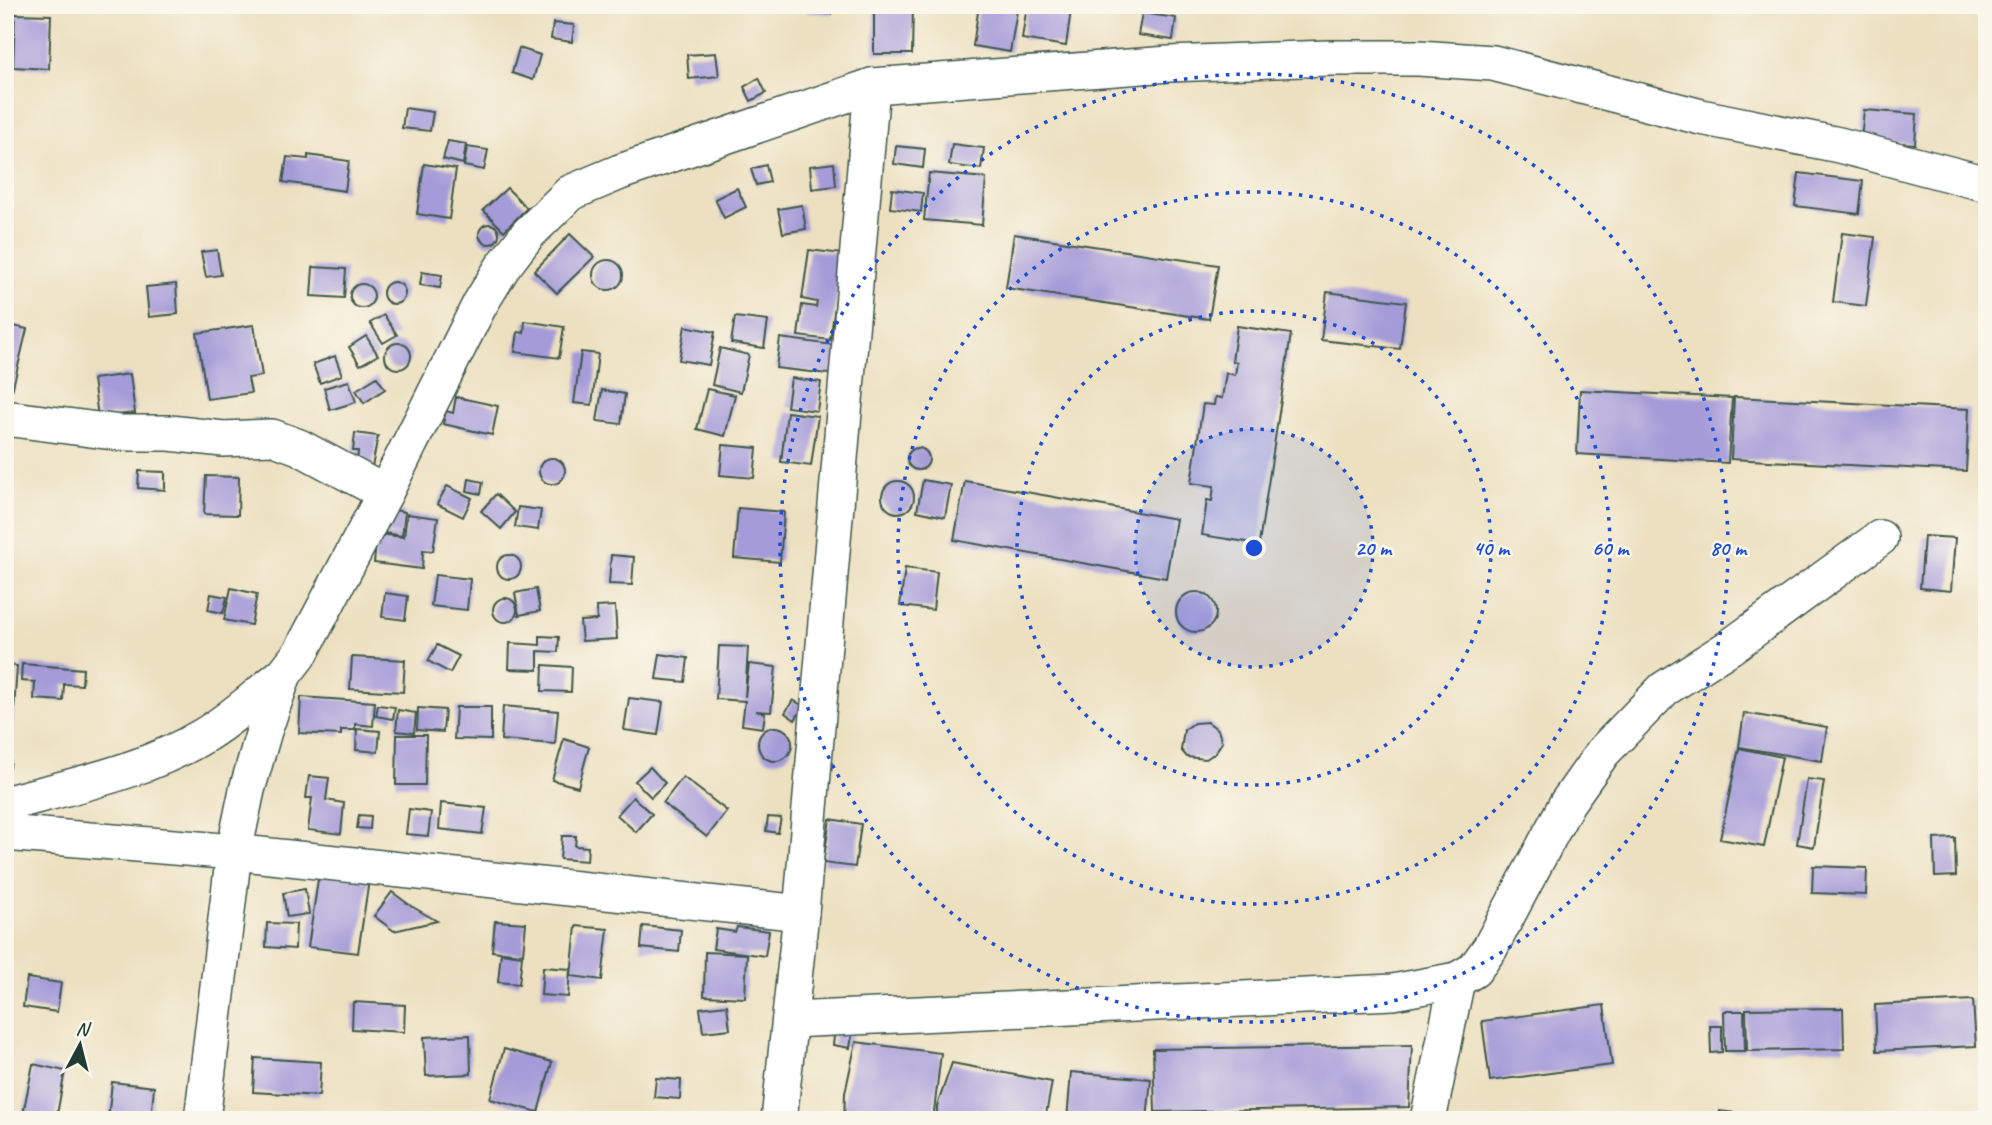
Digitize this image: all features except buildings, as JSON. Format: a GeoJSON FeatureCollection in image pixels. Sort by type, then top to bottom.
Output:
{"type":"FeatureCollection","features":[{"type":"Feature","properties":{"kind":"street"},"geometry":{"type":"LineString","coordinates":[[5,804],[101,778],[154,759],[204,736],[284,674],[301,652],[385,493],[464,334],[502,268],[528,234],[570,193],[658,159],[872,86],[1169,64],[1328,58],[1419,58],[1493,63],[1701,117],[1839,145],[1987,184]]}},
{"type":"Feature","properties":{"kind":"street"},"geometry":{"type":"LineString","coordinates":[[779,1120],[801,913],[872,86]]}},
{"type":"Feature","properties":{"kind":"street"},"geometry":{"type":"LineString","coordinates":[[5,418],[121,433],[170,433],[223,439],[272,438],[299,447],[385,493]]}},
{"type":"Feature","properties":{"kind":"street"},"geometry":{"type":"LineString","coordinates":[[790,1020],[1393,992],[1457,980],[1474,970],[1490,948],[1567,803],[1603,751],[1664,689],[1730,647],[1880,538]]}},
{"type":"Feature","properties":{"kind":"street"},"geometry":{"type":"LineString","coordinates":[[202,1120],[234,852],[247,790],[284,674]]}},
{"type":"Feature","properties":{"kind":"street"},"geometry":{"type":"LineString","coordinates":[[5,833],[234,852],[801,913]]}},
{"type":"Feature","properties":{"kind":"street"},"geometry":{"type":"LineString","coordinates":[[1428,1120],[1457,980]]}}]}
